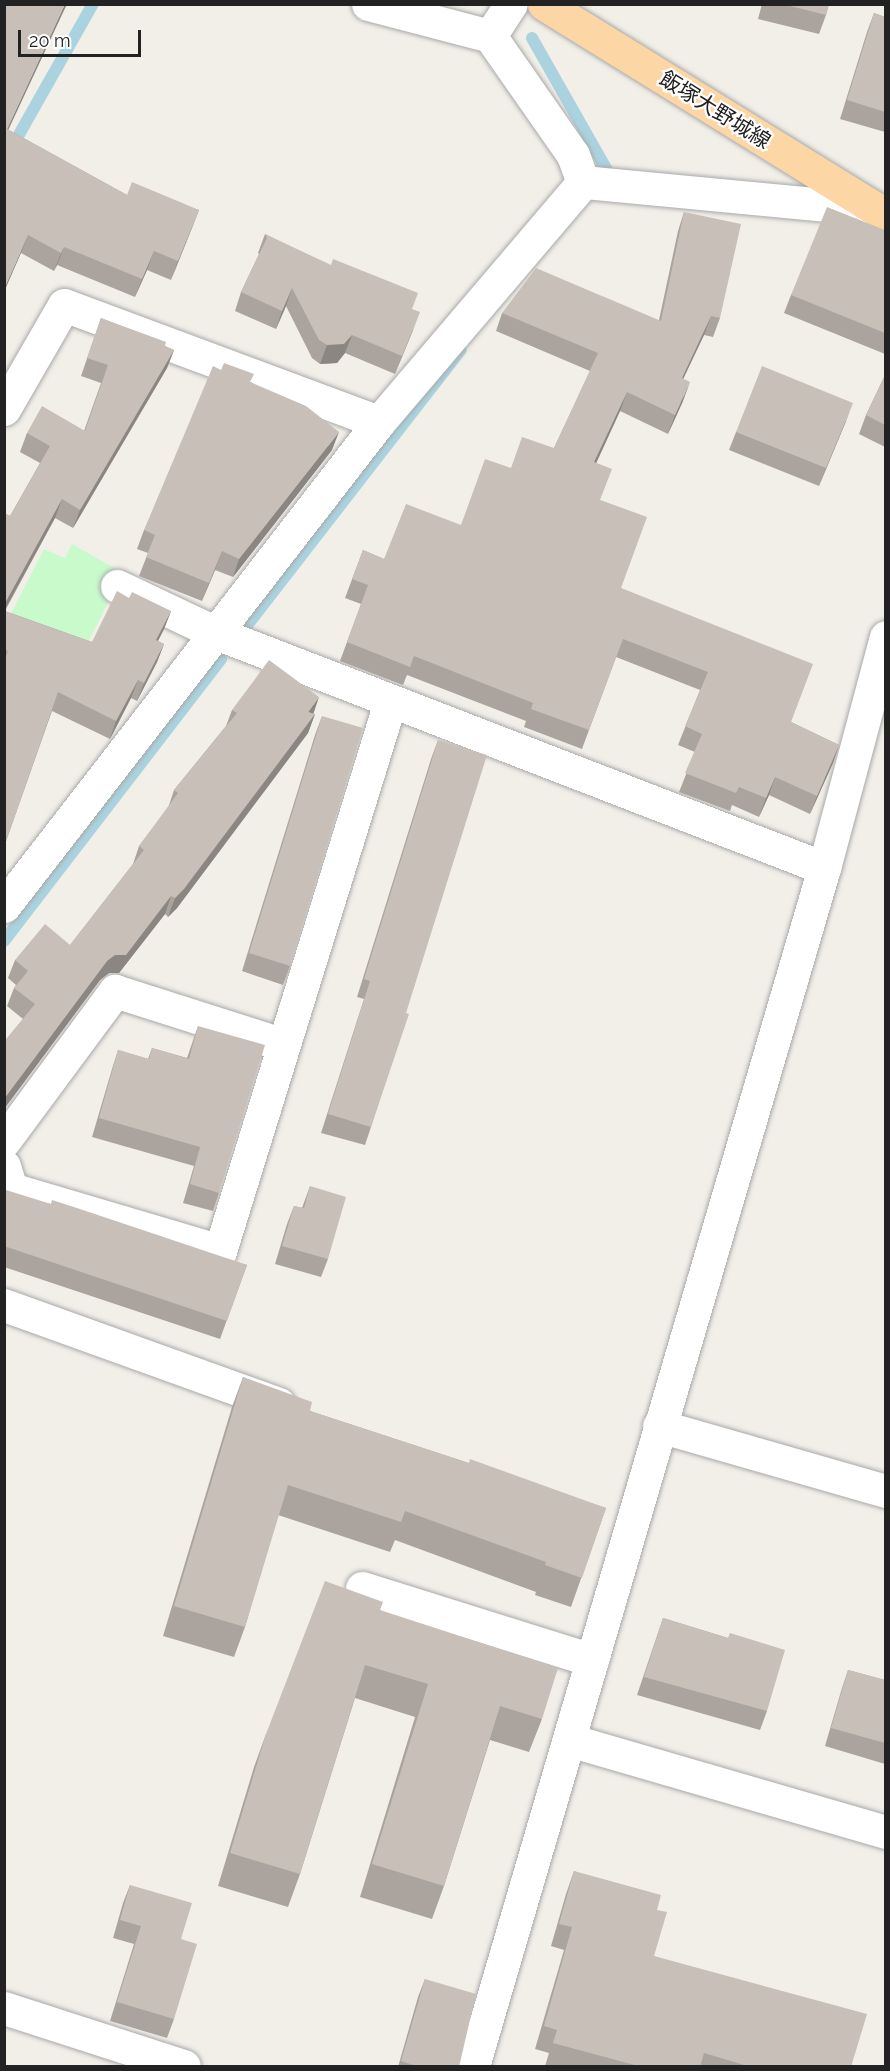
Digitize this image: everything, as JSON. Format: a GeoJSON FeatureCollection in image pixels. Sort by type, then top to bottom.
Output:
{"type":"FeatureCollection","features":[{"type":"Feature","properties":{"kind":"main road","name":"飯塚大野城線"},"geometry":{"type":"LineString","coordinates":[[544,4],[881,213]]}},
{"type":"Feature","properties":{"kind":"street"},"geometry":{"type":"LineString","coordinates":[[368,4],[489,36],[573,156],[583,182]]}},
{"type":"Feature","properties":{"kind":"street"},"geometry":{"type":"LineString","coordinates":[[489,36],[511,4]]}},
{"type":"Feature","properties":{"kind":"street"},"geometry":{"type":"LineString","coordinates":[[583,182],[881,213]]}},
{"type":"Feature","properties":{"kind":"street"},"geometry":{"type":"LineString","coordinates":[[4,906],[379,422],[583,182]]}},
{"type":"Feature","properties":{"kind":"street"},"geometry":{"type":"LineString","coordinates":[[4,409],[64,305],[379,422]]}},
{"type":"Feature","properties":{"kind":"street"},"geometry":{"type":"LineString","coordinates":[[117,586],[216,633],[824,868]]}},
{"type":"Feature","properties":{"kind":"street"},"geometry":{"type":"LineString","coordinates":[[473,2067],[592,1660],[617,1526],[659,1426],[824,868],[885,636]]}},
{"type":"Feature","properties":{"kind":"street"},"geometry":{"type":"LineString","coordinates":[[4,1166],[11,1189],[220,1251],[390,702]]}},
{"type":"Feature","properties":{"kind":"street"},"geometry":{"type":"LineString","coordinates":[[4,1141],[115,992],[284,1045]]}},
{"type":"Feature","properties":{"kind":"street"},"geometry":{"type":"LineString","coordinates":[[4,1305],[305,1413]]}},
{"type":"Feature","properties":{"kind":"street"},"geometry":{"type":"LineString","coordinates":[[659,1426],[885,1491]]}},
{"type":"Feature","properties":{"kind":"street"},"geometry":{"type":"LineString","coordinates":[[362,1588],[592,1660]]}},
{"type":"Feature","properties":{"kind":"street"},"geometry":{"type":"LineString","coordinates":[[569,1740],[885,1832]]}},
{"type":"Feature","properties":{"kind":"street"},"geometry":{"type":"LineString","coordinates":[[4,2008],[184,2067]]}},
{"type":"Feature","properties":{"kind":"green space"},"geometry":{"type":"Polygon","coordinates":[[[72,544],[123,573],[80,658],[4,627],[44,549],[65,558],[72,544]]]}},
{"type":"Feature","properties":{"kind":"building"},"geometry":{"type":"Polygon","coordinates":[[[5,4],[65,4],[7,129],[127,195],[132,182],[199,210],[178,261],[154,251],[142,279],[64,247],[61,253],[28,235],[4,289],[5,4]]]}},
{"type":"Feature","properties":{"kind":"building"},"geometry":{"type":"Polygon","coordinates":[[[782,4],[829,4],[826,15],[782,4]]]}},
{"type":"Feature","properties":{"kind":"building"},"geometry":{"type":"Polygon","coordinates":[[[874,13],[885,17],[885,112],[847,100],[874,13]]]}},
{"type":"Feature","properties":{"kind":"building"},"geometry":{"type":"Polygon","coordinates":[[[827,207],[885,230],[885,333],[791,295],[827,207]]]}},
{"type":"Feature","properties":{"kind":"building"},"geometry":{"type":"Polygon","coordinates":[[[684,212],[741,224],[720,318],[711,316],[682,378],[690,382],[675,415],[627,392],[594,462],[612,469],[600,500],[647,517],[621,588],[813,664],[791,722],[839,745],[817,796],[775,777],[766,798],[739,787],[736,793],[685,773],[702,734],[685,726],[708,672],[623,639],[589,730],[531,709],[533,703],[414,656],[410,667],[347,642],[368,585],[352,579],[363,550],[384,559],[406,504],[461,525],[485,459],[511,468],[522,437],[554,448],[598,353],[502,313],[536,268],[661,321],[684,212]]]}},
{"type":"Feature","properties":{"kind":"building"},"geometry":{"type":"Polygon","coordinates":[[[265,234],[331,265],[333,259],[418,293],[412,309],[420,312],[402,356],[352,335],[344,344],[327,345],[319,340],[292,288],[282,311],[241,292],[267,238],[265,234]]]}},
{"type":"Feature","properties":{"kind":"building"},"geometry":{"type":"Polygon","coordinates":[[[101,318],[166,342],[165,346],[174,350],[80,510],[62,499],[4,605],[4,513],[10,516],[50,446],[27,433],[42,406],[85,431],[108,365],[87,358],[101,318]]]}},
{"type":"Feature","properties":{"kind":"building"},"geometry":{"type":"Polygon","coordinates":[[[224,363],[254,374],[250,382],[306,406],[339,432],[239,559],[222,551],[209,583],[146,557],[155,535],[144,530],[213,366],[221,370],[224,363]]]}},
{"type":"Feature","properties":{"kind":"building"},"geometry":{"type":"Polygon","coordinates":[[[762,366],[853,403],[826,468],[736,432],[762,366]]]}},
{"type":"Feature","properties":{"kind":"building"},"geometry":{"type":"Polygon","coordinates":[[[885,375],[885,425],[866,415],[885,375]]]}},
{"type":"Feature","properties":{"kind":"building"},"geometry":{"type":"Polygon","coordinates":[[[117,591],[129,598],[132,592],[171,611],[156,640],[164,644],[144,683],[138,680],[116,721],[58,692],[4,847],[4,661],[8,651],[4,649],[4,611],[92,642],[117,591]]]}},
{"type":"Feature","properties":{"kind":"building"},"geometry":{"type":"Polygon","coordinates":[[[269,660],[319,697],[308,712],[315,714],[184,889],[175,898],[171,896],[126,955],[115,955],[107,961],[4,1099],[4,1042],[35,1004],[14,988],[28,971],[15,960],[45,924],[70,945],[144,850],[139,846],[178,793],[174,790],[237,713],[232,710],[269,660]]]}},
{"type":"Feature","properties":{"kind":"building"},"geometry":{"type":"Polygon","coordinates":[[[322,716],[363,728],[290,966],[249,953],[322,716]]]}},
{"type":"Feature","properties":{"kind":"building"},"geometry":{"type":"Polygon","coordinates":[[[438,740],[487,755],[406,1013],[409,1014],[371,1127],[328,1114],[370,981],[364,979],[438,740]]]}},
{"type":"Feature","properties":{"kind":"building"},"geometry":{"type":"Polygon","coordinates":[[[198,1026],[265,1045],[219,1193],[190,1184],[200,1147],[99,1118],[118,1050],[149,1059],[152,1048],[189,1059],[198,1026]]]}},
{"type":"Feature","properties":{"kind":"building"},"geometry":{"type":"Polygon","coordinates":[[[310,1186],[346,1197],[328,1259],[282,1246],[294,1206],[304,1208],[310,1186]]]}},
{"type":"Feature","properties":{"kind":"building"},"geometry":{"type":"Polygon","coordinates":[[[6,1190],[51,1204],[52,1200],[247,1265],[227,1321],[4,1246],[6,1190]]]}},
{"type":"Feature","properties":{"kind":"building"},"geometry":{"type":"Polygon","coordinates":[[[243,1377],[312,1402],[310,1411],[469,1463],[470,1459],[606,1508],[582,1578],[545,1565],[546,1562],[405,1511],[401,1522],[288,1485],[245,1627],[174,1606],[243,1377]]]}},
{"type":"Feature","properties":{"kind":"building"},"geometry":{"type":"Polygon","coordinates":[[[325,1581],[383,1602],[380,1610],[558,1668],[542,1719],[500,1706],[444,1886],[372,1864],[428,1684],[365,1665],[300,1874],[230,1853],[266,1734],[325,1581]]]}},
{"type":"Feature","properties":{"kind":"building"},"geometry":{"type":"Polygon","coordinates":[[[663,1618],[728,1638],[730,1633],[785,1650],[767,1711],[644,1677],[663,1618]]]}},
{"type":"Feature","properties":{"kind":"building"},"geometry":{"type":"Polygon","coordinates":[[[848,1670],[885,1680],[885,1743],[831,1728],[848,1670]]]}},
{"type":"Feature","properties":{"kind":"building"},"geometry":{"type":"Polygon","coordinates":[[[574,1871],[661,1895],[657,1910],[667,1912],[654,1956],[867,2014],[851,2067],[751,2067],[704,2053],[700,2067],[642,2067],[553,2043],[557,2030],[544,2026],[572,1927],[559,1924],[574,1871]]]}},
{"type":"Feature","properties":{"kind":"building"},"geometry":{"type":"Polygon","coordinates":[[[130,1885],[192,1903],[181,1939],[197,1944],[174,2019],[117,2002],[141,1926],[120,1920],[130,1885]]]}},
{"type":"Feature","properties":{"kind":"building"},"geometry":{"type":"Polygon","coordinates":[[[425,1979],[476,1994],[459,2067],[419,2067],[401,2061],[425,1979]]]}},
{"type":"Feature","properties":{"kind":"waterway"},"geometry":{"type":"LineString","coordinates":[[4,161],[93,4]]}},
{"type":"Feature","properties":{"kind":"waterway"},"geometry":{"type":"LineString","coordinates":[[532,38],[606,168]]}},
{"type":"Feature","properties":{"kind":"waterway"},"geometry":{"type":"LineString","coordinates":[[245,628],[461,350]]}},
{"type":"Feature","properties":{"kind":"waterway"},"geometry":{"type":"LineString","coordinates":[[4,941],[221,659]]}}]}
